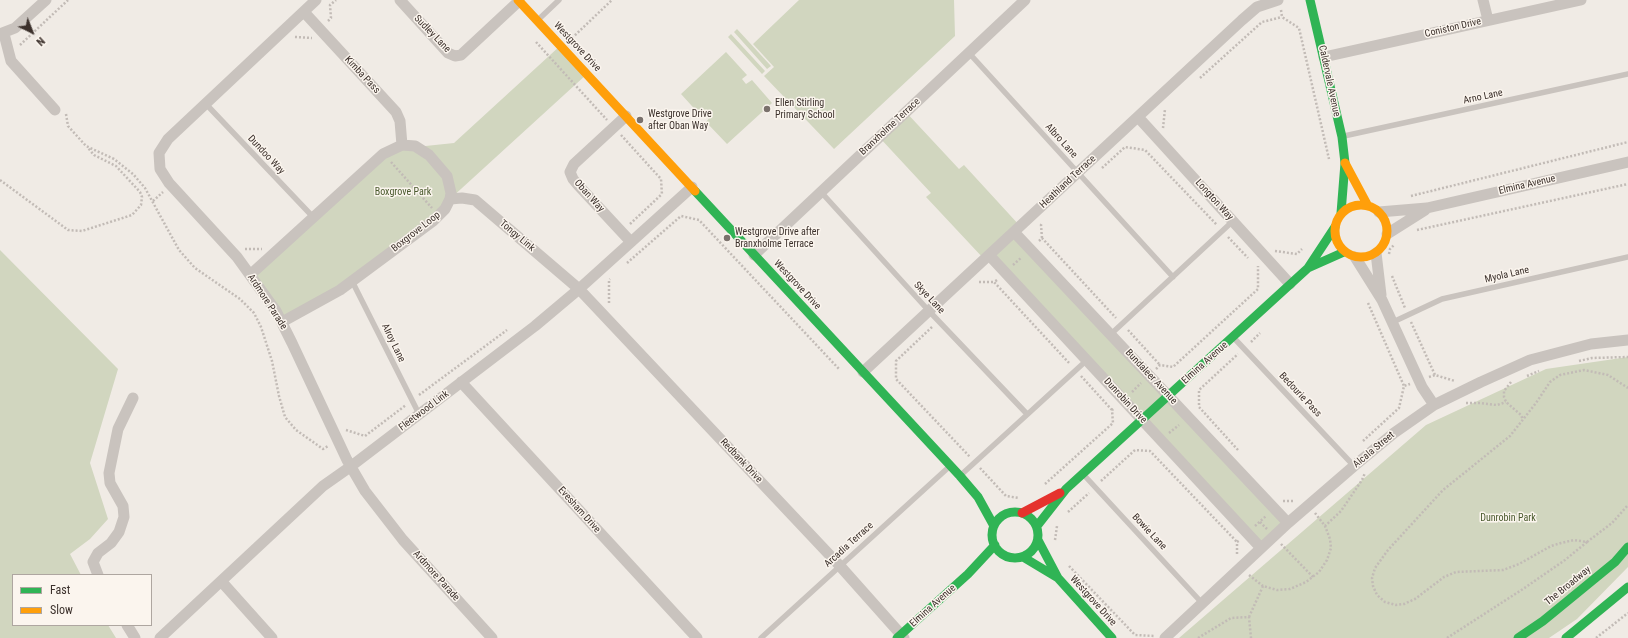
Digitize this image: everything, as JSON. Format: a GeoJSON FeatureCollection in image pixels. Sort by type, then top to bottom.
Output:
{"type":"FeatureCollection","features":[{"type":"Feature","properties":{"kind":"street"},"geometry":{"type":"LineString","coordinates":[[46,0],[15,28],[2,34],[11,61],[60,111]]}},
{"type":"Feature","properties":{"kind":"street","name":"Ardmore Parade"},"geometry":{"type":"LineString","coordinates":[[316,0],[168,139],[159,153],[160,169],[169,183],[237,257],[282,322],[350,467],[365,491],[404,540],[492,638]]}},
{"type":"Feature","properties":{"kind":"street","name":"Sudley Lane"},"geometry":{"type":"LineString","coordinates":[[400,0],[448,53],[455,56],[461,55],[519,1]]}},
{"type":"Feature","properties":{"kind":"street","name":"Branxholme Terrace"},"geometry":{"type":"LineString","coordinates":[[754,255],[1025,0]]}},
{"type":"Feature","properties":{"kind":"street","name":"Heathland Terrace"},"geometry":{"type":"LineString","coordinates":[[863,372],[1242,20],[1257,7],[1278,0]]}},
{"type":"Feature","properties":{"kind":"street","name":"Caldervale Avenue"},"geometry":{"type":"LineString","coordinates":[[1310,0],[1342,137],[1345,163],[1342,213]]}},
{"type":"Feature","properties":{"kind":"street"},"geometry":{"type":"LineString","coordinates":[[1483,0],[1488,20]]}},
{"type":"Feature","properties":{"kind":"street","name":"Coniston Drive"},"geometry":{"type":"LineString","coordinates":[[1324,57],[1581,0]]}},
{"type":"Feature","properties":{"kind":"street","name":"Westgrove Drive"},"geometry":{"type":"LineString","coordinates":[[519,1],[960,476],[978,497],[994,526]]}},
{"type":"Feature","properties":{"kind":"street","name":"Kimba Pass"},"geometry":{"type":"LineString","coordinates":[[304,12],[396,112],[400,121],[402,145]]}},
{"type":"Feature","properties":{"kind":"street","name":"Oban Way"},"geometry":{"type":"LineString","coordinates":[[626,116],[574,164],[570,172],[576,182],[631,242]]}},
{"type":"Feature","properties":{"kind":"street","name":"Longton Way"},"geometry":{"type":"LineString","coordinates":[[1138,117],[1290,284]]}},
{"type":"Feature","properties":{"kind":"street"},"geometry":{"type":"LineString","coordinates":[[250,275],[383,154],[402,145],[415,146],[429,155],[447,176],[451,193],[450,199]]}},
{"type":"Feature","properties":{"kind":"street","name":"Elmina Avenue"},"geometry":{"type":"LineString","coordinates":[[1379,212],[1427,208],[1628,162]]}},
{"type":"Feature","properties":{"kind":"street","name":"Caldervale Avenue"},"geometry":{"type":"LineString","coordinates":[[1345,163],[1368,206]]}},
{"type":"Feature","properties":{"kind":"street","name":"Fleetwood Link"},"geometry":{"type":"LineString","coordinates":[[160,638],[323,486],[534,326],[578,289],[692,187]]}},
{"type":"Feature","properties":{"kind":"street","name":"Tongy Link"},"geometry":{"type":"LineString","coordinates":[[450,199],[462,198],[475,200],[578,289]]}},
{"type":"Feature","properties":{"kind":"street","name":"Boxgrove Loop"},"geometry":{"type":"LineString","coordinates":[[282,322],[320,302],[352,281],[439,215],[445,209],[450,199]]}},
{"type":"Feature","properties":{"kind":"street"},"geometry":{"type":"LineString","coordinates":[[1354,257],[1369,256],[1376,253],[1385,242],[1387,226],[1384,218],[1379,212],[1368,206],[1354,206],[1342,213],[1337,220],[1335,227],[1336,241],[1344,252],[1354,257],[1382,300],[1422,387],[1434,406]]}},
{"type":"Feature","properties":{"kind":"street","name":"Elmina Avenue"},"geometry":{"type":"LineString","coordinates":[[1387,234],[1427,208]]}},
{"type":"Feature","properties":{"kind":"street","name":"Elmina Avenue"},"geometry":{"type":"LineString","coordinates":[[1037,526],[1066,489],[1308,268],[1335,227]]}},
{"type":"Feature","properties":{"kind":"street","name":"Bundaleer Avenue"},"geometry":{"type":"LineString","coordinates":[[1014,232],[1288,523]]}},
{"type":"Feature","properties":{"kind":"street","name":"Elmina Avenue"},"geometry":{"type":"LineString","coordinates":[[1308,268],[1344,252]]}},
{"type":"Feature","properties":{"kind":"street"},"geometry":{"type":"LineString","coordinates":[[1376,253],[1382,300]]}},
{"type":"Feature","properties":{"kind":"street","name":"Dunrobin Drive"},"geometry":{"type":"LineString","coordinates":[[989,255],[1261,548]]}},
{"type":"Feature","properties":{"kind":"street","name":"Redbank Drive"},"geometry":{"type":"LineString","coordinates":[[578,289],[840,566],[901,637]]}},
{"type":"Feature","properties":{"kind":"street","name":"Alcala Street"},"geometry":{"type":"LineString","coordinates":[[1165,638],[1288,523],[1354,466],[1394,433],[1434,406],[1481,382],[1530,360],[1591,344],[1628,340]]}},
{"type":"Feature","properties":{"kind":"street","name":"Evesham Drive"},"geometry":{"type":"LineString","coordinates":[[461,382],[697,638]]}},
{"type":"Feature","properties":{"kind":"street"},"geometry":{"type":"LineString","coordinates":[[98,574],[93,562],[98,553],[111,543],[119,532],[124,517],[123,506],[110,483],[109,473],[118,428],[133,398]]}},
{"type":"Feature","properties":{"kind":"street","name":"Elmina Avenue"},"geometry":{"type":"LineString","coordinates":[[1022,513],[1066,489]]}},
{"type":"Feature","properties":{"kind":"street","name":"Westgrove Drive"},"geometry":{"type":"LineString","coordinates":[[978,497],[1009,513]]}},
{"type":"Feature","properties":{"kind":"street"},"geometry":{"type":"LineString","coordinates":[[1009,513],[1022,513],[1033,520],[1037,526],[1038,540],[1035,547],[1024,557],[1010,558],[997,550],[995,545],[993,539],[994,526],[998,520],[1009,513]]}},
{"type":"Feature","properties":{"kind":"street","name":"Westgrove Drive"},"geometry":{"type":"LineString","coordinates":[[1038,540],[1058,578],[1112,638]]}},
{"type":"Feature","properties":{"kind":"street","name":"Elmina Avenue"},"geometry":{"type":"LineString","coordinates":[[901,637],[968,574],[995,545]]}},
{"type":"Feature","properties":{"kind":"street","name":"The Broadway"},"geometry":{"type":"LineString","coordinates":[[1518,638],[1543,621],[1615,562],[1628,547]]}},
{"type":"Feature","properties":{"kind":"street","name":"Elmina Avenue"},"geometry":{"type":"LineString","coordinates":[[968,574],[1004,555]]}},
{"type":"Feature","properties":{"kind":"street","name":"Westgrove Drive"},"geometry":{"type":"LineString","coordinates":[[1024,557],[1058,578]]}},
{"type":"Feature","properties":{"kind":"street"},"geometry":{"type":"LineString","coordinates":[[221,580],[272,638]]}},
{"type":"Feature","properties":{"kind":"street"},"geometry":{"type":"LineString","coordinates":[[1566,638],[1628,587]]}},
{"type":"Feature","properties":{"kind":"street"},"geometry":{"type":"LineString","coordinates":[[128,626],[135,638]]}},
{"type":"Feature","properties":{"kind":"lane"},"geometry":{"type":"LineString","coordinates":[[537,20],[559,0]]}},
{"type":"Feature","properties":{"kind":"lane","name":"Albro Lane"},"geometry":{"type":"LineString","coordinates":[[969,53],[1173,277]]}},
{"type":"Feature","properties":{"kind":"lane","name":"Arno Lane"},"geometry":{"type":"LineString","coordinates":[[1342,137],[1628,74]]}},
{"type":"Feature","properties":{"kind":"lane","name":"Dundoo Way"},"geometry":{"type":"LineString","coordinates":[[205,103],[314,218]]}},
{"type":"Feature","properties":{"kind":"lane","name":"Skye Lane"},"geometry":{"type":"LineString","coordinates":[[821,192],[938,321],[1027,414]]}},
{"type":"Feature","properties":{"kind":"lane"},"geometry":{"type":"LineString","coordinates":[[1111,334],[1233,221]]}},
{"type":"Feature","properties":{"kind":"lane","name":"Myola Lane"},"geometry":{"type":"LineString","coordinates":[[1393,322],[1442,299],[1628,257]]}},
{"type":"Feature","properties":{"kind":"lane","name":"Alroy Lane"},"geometry":{"type":"LineString","coordinates":[[352,281],[419,414]]}},
{"type":"Feature","properties":{"kind":"lane","name":"Bedourie Pass"},"geometry":{"type":"LineString","coordinates":[[1233,337],[1354,466]]}},
{"type":"Feature","properties":{"kind":"lane"},"geometry":{"type":"LineString","coordinates":[[960,476],[1086,360]]}},
{"type":"Feature","properties":{"kind":"lane","name":"Arcadia Terrace"},"geometry":{"type":"LineString","coordinates":[[761,638],[950,466]]}},
{"type":"Feature","properties":{"kind":"lane","name":"Bowie Lane"},"geometry":{"type":"LineString","coordinates":[[1083,474],[1202,603]]}},
{"type":"Feature","properties":{"kind":"path"},"geometry":{"type":"LineString","coordinates":[[18,48],[20,44],[68,0]]}},
{"type":"Feature","properties":{"kind":"path"},"geometry":{"type":"LineString","coordinates":[[289,42],[295,36],[311,38],[331,18],[330,5],[336,0]]}},
{"type":"Feature","properties":{"kind":"path"},"geometry":{"type":"LineString","coordinates":[[562,47],[612,0]]}},
{"type":"Feature","properties":{"kind":"path"},"geometry":{"type":"LineString","coordinates":[[1198,79],[1262,22],[1282,17]]}},
{"type":"Feature","properties":{"kind":"path"},"geometry":{"type":"LineString","coordinates":[[534,41],[661,179],[662,194],[622,232]]}},
{"type":"Feature","properties":{"kind":"path"},"geometry":{"type":"LineString","coordinates":[[1163,130],[1164,110],[1169,105]]}},
{"type":"Feature","properties":{"kind":"path"},"geometry":{"type":"LineString","coordinates":[[0,180],[68,230],[82,231],[132,216],[139,208],[142,202],[140,192],[137,188],[116,166],[94,155],[68,126],[60,111]]}},
{"type":"Feature","properties":{"kind":"path"},"geometry":{"type":"LineString","coordinates":[[1406,198],[1628,142]]}},
{"type":"Feature","properties":{"kind":"path"},"geometry":{"type":"LineString","coordinates":[[87,147],[114,160],[133,174],[146,188],[179,250],[195,268],[240,299],[254,313],[261,327],[272,361],[285,417],[296,430],[323,449],[332,442],[342,428],[364,436],[511,327]]}},
{"type":"Feature","properties":{"kind":"path"},"geometry":{"type":"LineString","coordinates":[[1087,182],[1125,148],[1145,150],[1257,267]]}},
{"type":"Feature","properties":{"kind":"path"},"geometry":{"type":"LineString","coordinates":[[383,154],[439,215]]}},
{"type":"Feature","properties":{"kind":"path"},"geometry":{"type":"LineString","coordinates":[[1414,230],[1628,184]]}},
{"type":"Feature","properties":{"kind":"path"},"geometry":{"type":"LineString","coordinates":[[625,265],[681,216],[699,220],[841,371]]}},
{"type":"Feature","properties":{"kind":"path"},"geometry":{"type":"LineString","coordinates":[[1047,220],[1041,225],[1042,238],[1160,365]]}},
{"type":"Feature","properties":{"kind":"path"},"geometry":{"type":"LineString","coordinates":[[994,282],[1042,238]]}},
{"type":"Feature","properties":{"kind":"path"},"geometry":{"type":"LineString","coordinates":[[1388,256],[1390,248],[1398,241]]}},
{"type":"Feature","properties":{"kind":"path"},"geometry":{"type":"LineString","coordinates":[[241,249],[264,249]]}},
{"type":"Feature","properties":{"kind":"path"},"geometry":{"type":"LineString","coordinates":[[1390,271],[1435,375]]}},
{"type":"Feature","properties":{"kind":"path"},"geometry":{"type":"LineString","coordinates":[[600,312],[609,305],[608,280],[614,275]]}},
{"type":"Feature","properties":{"kind":"path"},"geometry":{"type":"LineString","coordinates":[[975,286],[980,281],[994,282],[1112,410]]}},
{"type":"Feature","properties":{"kind":"path"},"geometry":{"type":"LineString","coordinates":[[1365,296],[1404,386]]}},
{"type":"Feature","properties":{"kind":"path"},"geometry":{"type":"LineString","coordinates":[[938,321],[896,361],[896,379],[1006,496],[1023,499]]}},
{"type":"Feature","properties":{"kind":"path"},"geometry":{"type":"LineString","coordinates":[[1162,440],[1198,407],[1199,390],[1261,333]]}},
{"type":"Feature","properties":{"kind":"path"},"geometry":{"type":"LineString","coordinates":[[1576,362],[1592,358],[1628,357]]}},
{"type":"Feature","properties":{"kind":"path"},"geometry":{"type":"LineString","coordinates":[[1525,377],[1546,369]]}},
{"type":"Feature","properties":{"kind":"path"},"geometry":{"type":"LineString","coordinates":[[1587,542],[1574,540],[1551,546],[1519,564],[1504,570],[1456,572],[1444,577],[1415,599],[1404,604],[1396,605],[1385,602],[1377,595],[1373,586],[1372,578],[1375,568],[1388,550],[1442,490],[1510,436],[1550,382],[1560,375],[1584,370],[1608,375],[1628,388]]}},
{"type":"Feature","properties":{"kind":"path"},"geometry":{"type":"LineString","coordinates":[[1518,379],[1511,382],[1504,392],[1504,397],[1506,402],[1517,411],[1523,420]]}},
{"type":"Feature","properties":{"kind":"path"},"geometry":{"type":"LineString","coordinates":[[1465,403],[1480,403],[1497,406],[1506,402]]}},
{"type":"Feature","properties":{"kind":"path"},"geometry":{"type":"LineString","coordinates":[[1198,407],[1241,454]]}},
{"type":"Feature","properties":{"kind":"path"},"geometry":{"type":"LineString","coordinates":[[1063,517],[1135,450],[1150,451],[1237,542]]}},
{"type":"Feature","properties":{"kind":"path"},"geometry":{"type":"LineString","coordinates":[[1325,526],[1341,510],[1362,480],[1366,470]]}},
{"type":"Feature","properties":{"kind":"path"},"geometry":{"type":"LineString","coordinates":[[1278,494],[1284,500]]}},
{"type":"Feature","properties":{"kind":"path"},"geometry":{"type":"LineString","coordinates":[[1447,638],[1565,560],[1612,522],[1628,505]]}},
{"type":"Feature","properties":{"kind":"path"},"geometry":{"type":"LineString","coordinates":[[1251,638],[1249,617],[1263,586],[1277,590],[1290,589],[1313,577],[1319,572],[1327,560],[1331,548],[1330,539],[1325,526],[1308,506]]}},
{"type":"Feature","properties":{"kind":"path"},"geometry":{"type":"LineString","coordinates":[[1260,522],[1313,577]]}},
{"type":"Feature","properties":{"kind":"path"},"geometry":{"type":"LineString","coordinates":[[1596,638],[1628,613]]}},
{"type":"Feature","properties":{"kind":"path"},"geometry":{"type":"LineString","coordinates":[[1198,638],[1231,618],[1249,617]]}},
{"type":"Feature","properties":{"kind":"green space"},"geometry":{"type":"Polygon","coordinates":[[[799,0],[954,0],[955,36],[834,149],[764,76],[774,67],[753,44],[799,0]]]}},
{"type":"Feature","properties":{"kind":"green space"},"geometry":{"type":"Polygon","coordinates":[[[737,29],[771,66],[767,69],[734,32],[737,29]]]}},
{"type":"Feature","properties":{"kind":"green space"},"geometry":{"type":"Polygon","coordinates":[[[731,34],[765,71],[762,74],[728,37],[731,34]]]}},
{"type":"Feature","properties":{"kind":"green space","name":"Boxgrove Park"},"geometry":{"type":"Polygon","coordinates":[[[561,45],[587,74],[450,199],[445,209],[340,290],[282,322],[250,275],[383,154],[416,147],[454,143],[561,45]]]}},
{"type":"Feature","properties":{"kind":"green space"},"geometry":{"type":"Polygon","coordinates":[[[726,52],[747,75],[742,79],[746,84],[752,80],[772,103],[727,144],[706,122],[710,117],[706,113],[701,116],[681,94],[726,52]]]}},
{"type":"Feature","properties":{"kind":"green space"},"geometry":{"type":"Polygon","coordinates":[[[904,110],[959,169],[964,165],[1020,226],[1014,231],[1288,523],[1261,548],[989,255],[984,259],[926,197],[931,193],[879,137],[904,110]]]}},
{"type":"Feature","properties":{"kind":"green space"},"geometry":{"type":"Polygon","coordinates":[[[0,250],[118,369],[90,463],[108,519],[90,539],[70,554],[80,574],[12,574],[12,626],[109,626],[116,638],[0,638],[0,250]]]}},
{"type":"Feature","properties":{"kind":"green space","name":"Dunrobin Park"},"geometry":{"type":"Polygon","coordinates":[[[1628,357],[1628,567],[1577,619],[1549,638],[1179,638],[1426,425],[1546,369],[1628,357]]]}},
{"type":"Feature","properties":{"kind":"traffic: fast"},"geometry":{"type":"LineString","coordinates":[[1310,0],[1342,137],[1345,163],[1341,213]]}},
{"type":"Feature","properties":{"kind":"traffic: fast"},"geometry":{"type":"LineString","coordinates":[[695,191],[960,476],[978,497],[994,526]]}},
{"type":"Feature","properties":{"kind":"traffic: fast"},"geometry":{"type":"LineString","coordinates":[[1037,526],[1066,489],[1308,268],[1335,227]]}},
{"type":"Feature","properties":{"kind":"traffic: fast"},"geometry":{"type":"LineString","coordinates":[[1308,268],[1344,252]]}},
{"type":"Feature","properties":{"kind":"traffic: fast"},"geometry":{"type":"LineString","coordinates":[[1011,512],[1019,512],[1028,516],[1034,522],[1038,535],[1034,548],[1028,554],[1019,558],[1011,558],[1002,554],[996,548],[992,539],[992,531],[996,522],[1002,516],[1011,512]]}},
{"type":"Feature","properties":{"kind":"traffic: fast"},"geometry":{"type":"LineString","coordinates":[[1038,540],[1058,578],[1112,638]]}},
{"type":"Feature","properties":{"kind":"traffic: fast"},"geometry":{"type":"LineString","coordinates":[[897,638],[968,574],[995,545]]}},
{"type":"Feature","properties":{"kind":"traffic: fast"},"geometry":{"type":"LineString","coordinates":[[1518,638],[1543,621],[1615,562],[1628,547]]}},
{"type":"Feature","properties":{"kind":"traffic: fast"},"geometry":{"type":"LineString","coordinates":[[1023,557],[1058,578]]}},
{"type":"Feature","properties":{"kind":"traffic: fast"},"geometry":{"type":"LineString","coordinates":[[1566,638],[1628,587]]}},
{"type":"Feature","properties":{"kind":"traffic: slow"},"geometry":{"type":"LineString","coordinates":[[518,0],[695,191]]}},
{"type":"Feature","properties":{"kind":"traffic: slow"},"geometry":{"type":"LineString","coordinates":[[1345,163],[1368,206]]}},
{"type":"Feature","properties":{"kind":"traffic: slow"},"geometry":{"type":"LineString","coordinates":[[1356,205],[1366,205],[1380,212],[1387,226],[1387,231],[1387,236],[1380,250],[1366,257],[1356,257],[1346,253],[1339,246],[1335,236],[1335,226],[1339,216],[1346,209],[1356,205]]}},
{"type":"Feature","properties":{"kind":"traffic: jam"},"geometry":{"type":"LineString","coordinates":[[1022,513],[1060,493]]}},
{"type":"Feature","properties":{"kind":"place","name":"Ellen Stirling Primary School"},"geometry":{"type":"Point","coordinates":[767,109]}},
{"type":"Feature","properties":{"kind":"place","name":"Westgrove Drive after Oban Way"},"geometry":{"type":"Point","coordinates":[640,120]}},
{"type":"Feature","properties":{"kind":"place","name":"Westgrove Drive after Branxholme Terrace"},"geometry":{"type":"Point","coordinates":[727,238]}}]}
